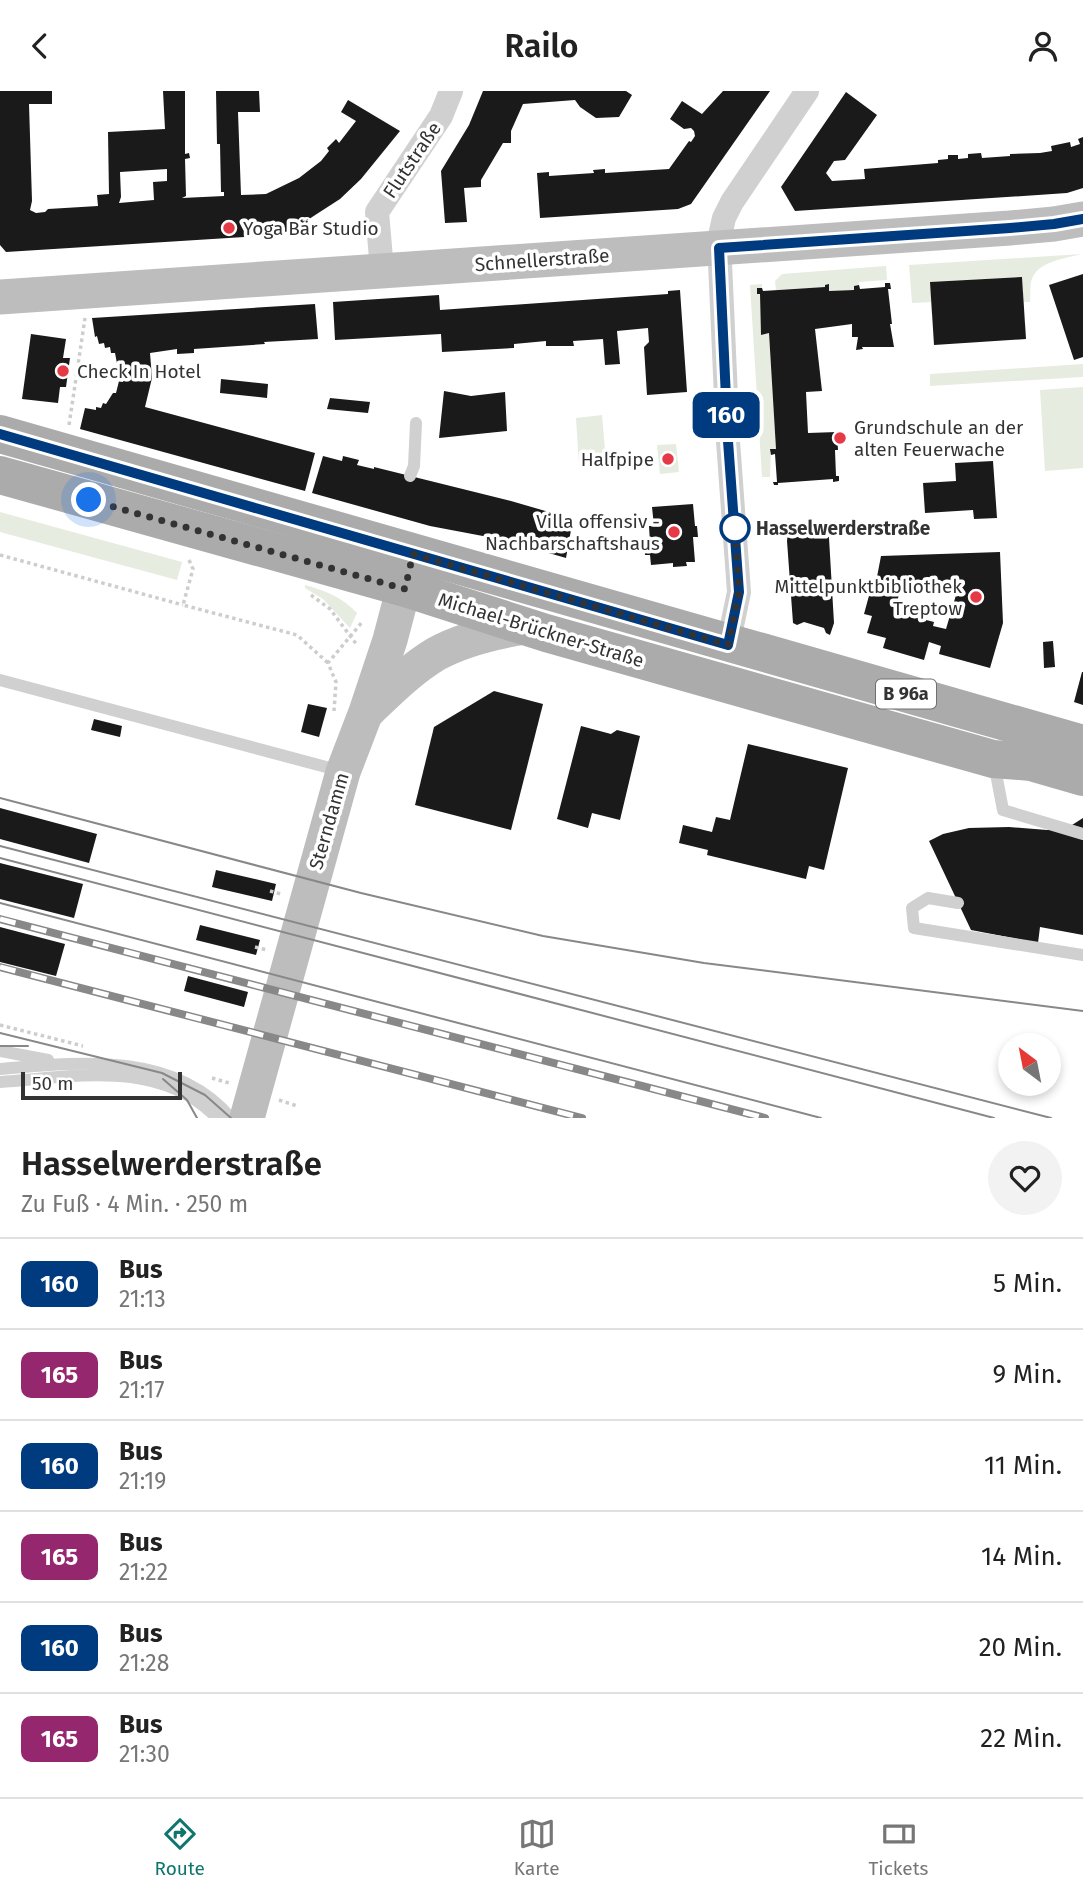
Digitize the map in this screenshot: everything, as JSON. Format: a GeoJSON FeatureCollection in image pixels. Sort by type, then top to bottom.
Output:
{"type":"FeatureCollection","features":[{"type":"Feature","properties":{"kind":"main road","name":"Michael-Brückner-Straße"},"geometry":{"type":"LineString","coordinates":[[3,427],[409,571],[524,627],[993,759],[1031,762],[1083,777]]}},
{"type":"Feature","properties":{"kind":"main road","name":"Michael-Brückner-Straße"},"geometry":{"type":"LineString","coordinates":[[0,475],[728,645],[1083,744]]}},
{"type":"Feature","properties":{"kind":"street","name":"Flutstraße"},"geometry":{"type":"LineString","coordinates":[[382,270],[377,212],[441,116],[451,91]]}},
{"type":"Feature","properties":{"kind":"street"},"geometry":{"type":"LineString","coordinates":[[728,645],[739,592],[728,441],[719,248],[724,218],[732,202],[807,91]]}},
{"type":"Feature","properties":{"kind":"street","name":"Schnellerstraße"},"geometry":{"type":"LineString","coordinates":[[0,297],[1010,228],[1083,219]]}},
{"type":"Feature","properties":{"kind":"street","name":"Sterndamm"},"geometry":{"type":"LineString","coordinates":[[256,1109],[343,772],[366,712],[409,571]]}},
{"type":"Feature","properties":{"kind":"street"},"geometry":{"type":"LineString","coordinates":[[366,712],[435,655],[490,633],[524,627]]}},
{"type":"Feature","properties":{"kind":"lane"},"geometry":{"type":"LineString","coordinates":[[411,476],[416,423]]}},
{"type":"Feature","properties":{"kind":"lane"},"geometry":{"type":"LineString","coordinates":[[0,680],[343,772]]}},
{"type":"Feature","properties":{"kind":"lane"},"geometry":{"type":"LineString","coordinates":[[993,759],[1003,810],[1083,834]]}},
{"type":"Feature","properties":{"kind":"lane"},"geometry":{"type":"LineString","coordinates":[[958,903],[928,898],[912,908],[914,928],[1083,955]]}},
{"type":"Feature","properties":{"kind":"lane"},"geometry":{"type":"LineString","coordinates":[[0,1051],[65,1063]]}},
{"type":"Feature","properties":{"kind":"lane"},"geometry":{"type":"LineString","coordinates":[[0,1069],[65,1063],[135,1065],[162,1073],[205,1095],[232,1118]]}},
{"type":"Feature","properties":{"kind":"lane"},"geometry":{"type":"LineString","coordinates":[[0,1082],[92,1076],[143,1077],[175,1088],[198,1101],[217,1118]]}},
{"type":"Feature","properties":{"kind":"path"},"geometry":{"type":"LineString","coordinates":[[68,433],[86,313]]}},
{"type":"Feature","properties":{"kind":"path"},"geometry":{"type":"LineString","coordinates":[[183,605],[193,569],[186,551]]}},
{"type":"Feature","properties":{"kind":"path"},"geometry":{"type":"LineString","coordinates":[[0,555],[297,635],[328,663],[336,682]]}},
{"type":"Feature","properties":{"kind":"path"},"geometry":{"type":"LineString","coordinates":[[303,589],[330,609],[351,636],[360,654]]}},
{"type":"Feature","properties":{"kind":"path"},"geometry":{"type":"LineString","coordinates":[[328,663],[363,621]]}},
{"type":"Feature","properties":{"kind":"path"},"geometry":{"type":"LineString","coordinates":[[270,891],[281,894]]}},
{"type":"Feature","properties":{"kind":"path"},"geometry":{"type":"LineString","coordinates":[[256,947],[267,950]]}},
{"type":"Feature","properties":{"kind":"shaded area"},"geometry":{"type":"Polygon","coordinates":[[[1082,254],[1054,261],[1040,268],[1031,281],[1030,302],[1024,302],[1022,277],[931,282],[931,302],[912,303],[909,265],[1082,254]]]}},
{"type":"Feature","properties":{"kind":"shaded area"},"geometry":{"type":"Polygon","coordinates":[[[886,266],[887,280],[859,282],[859,285],[854,286],[854,290],[829,291],[829,284],[825,287],[776,290],[775,281],[782,274],[886,266]]]}},
{"type":"Feature","properties":{"kind":"shaded area"},"geometry":{"type":"Polygon","coordinates":[[[762,284],[762,288],[758,288],[761,335],[769,333],[776,449],[771,449],[770,477],[762,477],[750,285],[762,284]]]}},
{"type":"Feature","properties":{"kind":"shaded area"},"geometry":{"type":"Polygon","coordinates":[[[1083,364],[1083,377],[930,386],[930,374],[1083,364]]]}},
{"type":"Feature","properties":{"kind":"shaded area"},"geometry":{"type":"Polygon","coordinates":[[[1083,387],[1083,468],[1045,471],[1040,390],[1083,387]]]}},
{"type":"Feature","properties":{"kind":"shaded area"},"geometry":{"type":"Polygon","coordinates":[[[602,415],[606,462],[579,464],[576,418],[602,415]]]}},
{"type":"Feature","properties":{"kind":"shaded area","name":"Halfpipe"},"geometry":{"type":"Polygon","coordinates":[[[676,444],[679,472],[660,474],[657,445],[676,444]]]}},
{"type":"Feature","properties":{"kind":"shaded area"},"geometry":{"type":"Polygon","coordinates":[[[0,512],[182,562],[177,580],[0,532],[0,512]]]}},
{"type":"Feature","properties":{"kind":"shaded area"},"geometry":{"type":"Polygon","coordinates":[[[305,585],[333,595],[351,607],[357,613],[350,628],[323,599],[305,588],[305,585]]]}},
{"type":"Feature","properties":{"kind":"building"},"geometry":{"type":"Polygon","coordinates":[[[0,91],[52,91],[52,104],[29,104],[30,210],[36,213],[48,209],[98,206],[97,195],[109,194],[108,132],[165,129],[163,91],[185,91],[185,154],[189,153],[190,158],[185,159],[186,196],[182,198],[224,196],[224,192],[221,192],[220,144],[217,144],[216,91],[259,91],[260,112],[238,112],[241,195],[266,194],[299,178],[321,161],[329,151],[327,148],[336,139],[339,143],[356,121],[341,112],[348,100],[400,131],[361,179],[340,199],[292,230],[275,235],[6,252],[0,245],[0,91]],[[167,169],[120,172],[119,203],[154,200],[153,182],[167,181],[167,169]]]}},
{"type":"Feature","properties":{"kind":"building"},"geometry":{"type":"Polygon","coordinates":[[[483,91],[626,91],[632,95],[619,117],[596,118],[575,100],[523,104],[511,131],[511,143],[503,143],[481,180],[481,187],[464,188],[467,222],[445,223],[441,171],[469,125],[483,91]]]}},
{"type":"Feature","properties":{"kind":"building"},"geometry":{"type":"Polygon","coordinates":[[[723,91],[770,91],[691,204],[678,209],[540,218],[537,173],[549,172],[549,176],[594,173],[593,170],[605,169],[605,173],[669,169],[695,136],[691,128],[684,129],[670,119],[682,101],[702,114],[723,91]]]}},
{"type":"Feature","properties":{"kind":"building"},"geometry":{"type":"Polygon","coordinates":[[[846,92],[877,115],[845,160],[834,161],[826,173],[832,181],[865,179],[864,169],[938,163],[938,160],[948,159],[948,155],[958,155],[958,159],[968,158],[968,154],[981,153],[982,158],[1052,151],[1051,146],[1070,142],[1071,147],[1080,144],[1078,139],[1083,137],[1083,188],[1067,193],[795,211],[781,187],[846,92]]]}},
{"type":"Feature","properties":{"kind":"building"},"geometry":{"type":"Polygon","coordinates":[[[1083,274],[1083,357],[1074,360],[1049,285],[1083,274]]]}},
{"type":"Feature","properties":{"kind":"building"},"geometry":{"type":"Polygon","coordinates":[[[1022,277],[1026,339],[934,345],[930,282],[1022,277]]]}},
{"type":"Feature","properties":{"kind":"building"},"geometry":{"type":"Polygon","coordinates":[[[885,283],[890,283],[891,289],[888,289],[894,347],[862,347],[863,349],[856,350],[858,337],[852,337],[852,324],[815,329],[822,391],[806,392],[808,433],[837,432],[836,476],[839,476],[839,481],[833,482],[833,479],[774,485],[773,482],[777,482],[775,454],[771,455],[770,449],[776,449],[769,333],[761,335],[760,294],[757,294],[757,288],[762,288],[763,291],[825,287],[829,284],[829,291],[854,290],[854,286],[859,285],[860,289],[885,287],[885,283]]]}},
{"type":"Feature","properties":{"kind":"building"},"geometry":{"type":"Polygon","coordinates":[[[680,290],[687,392],[647,395],[644,347],[649,342],[648,328],[617,331],[620,364],[605,365],[603,339],[573,341],[574,346],[546,346],[546,341],[514,344],[514,348],[442,352],[441,334],[335,340],[333,302],[439,295],[440,310],[668,294],[668,291],[680,290]]]}},
{"type":"Feature","properties":{"kind":"building"},"geometry":{"type":"Polygon","coordinates":[[[315,304],[318,339],[194,349],[194,353],[177,354],[177,349],[150,353],[152,378],[145,407],[315,453],[305,491],[80,429],[85,408],[96,410],[96,407],[101,408],[103,403],[106,404],[113,393],[116,393],[119,381],[123,382],[124,376],[119,374],[115,353],[111,353],[110,347],[105,348],[104,343],[99,344],[97,336],[95,337],[92,318],[315,304]]]}},
{"type":"Feature","properties":{"kind":"building"},"geometry":{"type":"Polygon","coordinates":[[[31,334],[66,339],[63,358],[70,358],[66,387],[60,387],[58,403],[22,399],[31,334]]]}},
{"type":"Feature","properties":{"kind":"building"},"geometry":{"type":"Polygon","coordinates":[[[221,379],[268,384],[267,398],[220,393],[221,379]]]}},
{"type":"Feature","properties":{"kind":"building"},"geometry":{"type":"Polygon","coordinates":[[[444,391],[471,396],[505,392],[507,431],[439,438],[444,391]]]}},
{"type":"Feature","properties":{"kind":"building"},"geometry":{"type":"Polygon","coordinates":[[[330,398],[370,402],[368,413],[327,409],[330,398]]]}},
{"type":"Feature","properties":{"kind":"building"},"geometry":{"type":"Polygon","coordinates":[[[323,456],[342,461],[343,456],[359,460],[357,465],[511,501],[573,519],[566,558],[504,540],[430,526],[312,493],[323,456]]]}},
{"type":"Feature","properties":{"kind":"building"},"geometry":{"type":"Polygon","coordinates":[[[993,461],[997,518],[974,519],[973,510],[925,513],[923,483],[956,481],[955,463],[993,461]]]}},
{"type":"Feature","properties":{"kind":"building","name":"Villa offensiv - Nachbarschaftshaus"},"geometry":{"type":"Polygon","coordinates":[[[693,504],[698,537],[693,537],[695,562],[686,562],[687,566],[673,567],[673,563],[651,565],[650,555],[645,555],[644,543],[650,543],[649,526],[654,526],[652,507],[693,504]]]}},
{"type":"Feature","properties":{"kind":"building"},"geometry":{"type":"Polygon","coordinates":[[[828,521],[834,623],[830,635],[824,628],[804,622],[797,625],[793,623],[787,541],[789,523],[828,521]]]}},
{"type":"Feature","properties":{"kind":"building"},"geometry":{"type":"Polygon","coordinates":[[[1000,552],[1003,623],[990,668],[939,654],[941,646],[929,642],[924,660],[883,648],[886,638],[867,633],[872,616],[864,614],[873,581],[876,582],[881,556],[1000,552]],[[902,580],[895,612],[934,622],[933,626],[946,629],[956,595],[902,580]]]}},
{"type":"Feature","properties":{"kind":"building"},"geometry":{"type":"Polygon","coordinates":[[[1053,641],[1055,667],[1044,668],[1043,642],[1053,641]]]}},
{"type":"Feature","properties":{"kind":"building"},"geometry":{"type":"Polygon","coordinates":[[[1083,672],[1083,705],[1074,702],[1083,672]]]}},
{"type":"Feature","properties":{"kind":"building"},"geometry":{"type":"Polygon","coordinates":[[[494,691],[543,704],[511,830],[415,805],[434,727],[494,691]]]}},
{"type":"Feature","properties":{"kind":"building"},"geometry":{"type":"Polygon","coordinates":[[[308,704],[327,708],[319,737],[301,732],[308,704]]]}},
{"type":"Feature","properties":{"kind":"building"},"geometry":{"type":"Polygon","coordinates":[[[94,719],[122,726],[120,737],[91,730],[94,719]]]}},
{"type":"Feature","properties":{"kind":"building"},"geometry":{"type":"Polygon","coordinates":[[[581,726],[611,734],[617,730],[640,736],[620,820],[592,813],[588,828],[557,819],[581,726]]]}},
{"type":"Feature","properties":{"kind":"building"},"geometry":{"type":"Polygon","coordinates":[[[748,744],[848,768],[824,870],[809,866],[806,879],[707,855],[708,850],[679,843],[683,825],[712,832],[716,817],[730,820],[748,744]]]}},
{"type":"Feature","properties":{"kind":"building"},"geometry":{"type":"Polygon","coordinates":[[[0,808],[97,834],[89,863],[0,839],[0,808]]]}},
{"type":"Feature","properties":{"kind":"building"},"geometry":{"type":"Polygon","coordinates":[[[1083,818],[1083,935],[1040,927],[1038,943],[971,930],[929,841],[943,834],[969,828],[1047,830],[1072,825],[1083,818]]]}},
{"type":"Feature","properties":{"kind":"building"},"geometry":{"type":"Polygon","coordinates":[[[0,863],[83,884],[74,918],[0,899],[0,863]]]}},
{"type":"Feature","properties":{"kind":"building"},"geometry":{"type":"Polygon","coordinates":[[[216,870],[276,884],[272,901],[212,887],[216,870]]]}},
{"type":"Feature","properties":{"kind":"building"},"geometry":{"type":"Polygon","coordinates":[[[200,925],[260,940],[256,955],[196,940],[200,925]]]}},
{"type":"Feature","properties":{"kind":"building"},"geometry":{"type":"Polygon","coordinates":[[[0,927],[65,944],[56,976],[0,962],[0,927]]]}},
{"type":"Feature","properties":{"kind":"building"},"geometry":{"type":"Polygon","coordinates":[[[188,976],[248,992],[244,1007],[184,991],[188,976]]]}},
{"type":"Feature","properties":{"kind":"tram line"},"geometry":{"type":"LineString","coordinates":[[0,798],[361,893],[543,936],[704,963],[1083,1011]]}},
{"type":"Feature","properties":{"kind":"tram line"},"geometry":{"type":"LineString","coordinates":[[0,846],[1051,1118]]}},
{"type":"Feature","properties":{"kind":"tram line"},"geometry":{"type":"LineString","coordinates":[[0,858],[994,1118]]}},
{"type":"Feature","properties":{"kind":"tram line"},"geometry":{"type":"LineString","coordinates":[[0,903],[821,1118]]}},
{"type":"Feature","properties":{"kind":"tram line"},"geometry":{"type":"LineString","coordinates":[[0,1033],[162,1073],[205,1095],[231,1118]]}},
{"type":"Feature","properties":{"kind":"tram line"},"geometry":{"type":"LineString","coordinates":[[0,1046],[28,1046]]}},
{"type":"Feature","properties":{"kind":"tram line"},"geometry":{"type":"LineString","coordinates":[[163,1079],[187,1100],[197,1118]]}},
{"type":"Feature","properties":{"kind":"railway"},"geometry":{"type":"LineString","coordinates":[[0,919],[765,1118]]}},
{"type":"Feature","properties":{"kind":"railway"},"geometry":{"type":"LineString","coordinates":[[0,967],[582,1118]]}},
{"type":"Feature","properties":{"kind":"bus line","name":"160"},"geometry":{"type":"LineString","coordinates":[[0,434],[728,645],[739,592],[728,441],[719,248],[1010,228],[1083,219]]}},
{"type":"Feature","properties":{"kind":"place","name":"Yoga Bär Studio"},"geometry":{"type":"Point","coordinates":[229,228]}},
{"type":"Feature","properties":{"kind":"place","name":"Check In Hotel"},"geometry":{"type":"Point","coordinates":[63,371]}},
{"type":"Feature","properties":{"kind":"place","name":"Grundschule an der alten Feuerwache"},"geometry":{"type":"Point","coordinates":[840,438]}},
{"type":"Feature","properties":{"kind":"place","name":"Halfpipe"},"geometry":{"type":"Point","coordinates":[668,459]}},
{"type":"Feature","properties":{"kind":"place","name":"Hasselwerderstraße"},"geometry":{"type":"Point","coordinates":[735,528]}},
{"type":"Feature","properties":{"kind":"place","name":"Villa offensiv - Nachbarschaftshaus"},"geometry":{"type":"Point","coordinates":[674,532]}},
{"type":"Feature","properties":{"kind":"place","name":"Mittelpunktbibliothek Treptow"},"geometry":{"type":"Point","coordinates":[976,597]}},
{"type":"Feature","properties":{"kind":"route"},"geometry":{"type":"LineString","coordinates":[[89,500],[405,589],[413,554],[728,645],[739,592],[735,528]]}}]}
